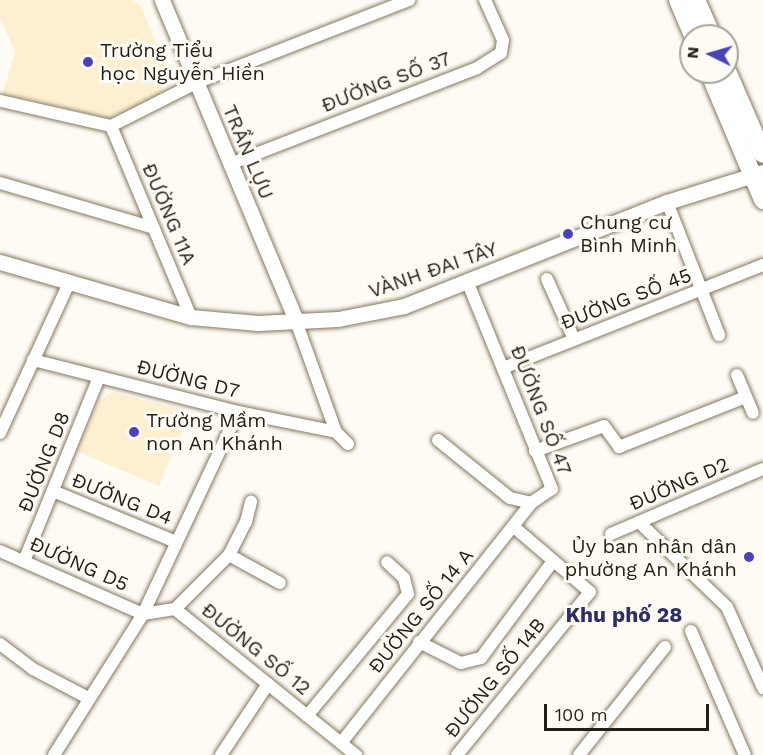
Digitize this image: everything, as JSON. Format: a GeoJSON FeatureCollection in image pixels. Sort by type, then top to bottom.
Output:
{"type":"FeatureCollection","features":[{"type":"Feature","properties":{"kind":"main road"},"geometry":{"type":"LineString","coordinates":[[678,0],[688,24]]}},
{"type":"Feature","properties":{"kind":"main road"},"geometry":{"type":"LineString","coordinates":[[696,0],[707,24]]}},
{"type":"Feature","properties":{"kind":"main road"},"geometry":{"type":"LineString","coordinates":[[715,84],[757,173],[763,200]]}},
{"type":"Feature","properties":{"kind":"main road"},"geometry":{"type":"LineString","coordinates":[[733,84],[763,154]]}},
{"type":"Feature","properties":{"kind":"street","name":"TRẦN LỰU"},"geometry":{"type":"LineString","coordinates":[[163,0],[296,321]]}},
{"type":"Feature","properties":{"kind":"street"},"geometry":{"type":"LineString","coordinates":[[1,101],[111,126],[196,83],[409,0]]}},
{"type":"Feature","properties":{"kind":"street","name":"ĐƯỜNG SỐ 37"},"geometry":{"type":"LineString","coordinates":[[230,164],[477,68],[501,53],[503,40],[485,0]]}},
{"type":"Feature","properties":{"kind":"street","name":"ĐƯỜNG 11A"},"geometry":{"type":"LineString","coordinates":[[111,126],[191,317]]}},
{"type":"Feature","properties":{"kind":"street","name":"VÀNH ĐAI TÂY"},"geometry":{"type":"LineString","coordinates":[[0,262],[68,285],[191,317],[233,323],[296,321],[382,312],[468,283],[667,202],[757,173]]}},
{"type":"Feature","properties":{"kind":"street"},"geometry":{"type":"LineString","coordinates":[[0,183],[154,228]]}},
{"type":"Feature","properties":{"kind":"street"},"geometry":{"type":"LineString","coordinates":[[667,202],[719,335]]}},
{"type":"Feature","properties":{"kind":"street","name":"ĐƯỜNG SỐ 45"},"geometry":{"type":"LineString","coordinates":[[503,368],[763,265]]}},
{"type":"Feature","properties":{"kind":"street"},"geometry":{"type":"LineString","coordinates":[[547,279],[573,339]]}},
{"type":"Feature","properties":{"kind":"street","name":"ĐƯỜNG SỐ 47"},"geometry":{"type":"LineString","coordinates":[[468,283],[552,489],[531,503]]}},
{"type":"Feature","properties":{"kind":"street"},"geometry":{"type":"LineString","coordinates":[[0,432],[68,285]]}},
{"type":"Feature","properties":{"kind":"street"},"geometry":{"type":"LineString","coordinates":[[296,321],[336,432],[348,444]]}},
{"type":"Feature","properties":{"kind":"street","name":"ĐƯỜNG D7"},"geometry":{"type":"LineString","coordinates":[[33,360],[238,412],[336,432]]}},
{"type":"Feature","properties":{"kind":"street"},"geometry":{"type":"LineString","coordinates":[[737,375],[753,413]]}},
{"type":"Feature","properties":{"kind":"street","name":"ĐƯỜNG D8"},"geometry":{"type":"LineString","coordinates":[[24,561],[99,377]]}},
{"type":"Feature","properties":{"kind":"street"},"geometry":{"type":"LineString","coordinates":[[536,451],[604,426],[619,447],[746,397]]}},
{"type":"Feature","properties":{"kind":"street","name":"ĐƯỜNG D4"},"geometry":{"type":"LineString","coordinates":[[142,614],[238,412]]}},
{"type":"Feature","properties":{"kind":"street"},"geometry":{"type":"LineString","coordinates":[[438,440],[510,498],[531,503]]}},
{"type":"Feature","properties":{"kind":"street","name":"ĐƯỜNG D2"},"geometry":{"type":"LineString","coordinates":[[611,534],[763,469]]}},
{"type":"Feature","properties":{"kind":"street","name":"ĐƯỜNG D4"},"geometry":{"type":"LineString","coordinates":[[53,491],[176,542]]}},
{"type":"Feature","properties":{"kind":"street"},"geometry":{"type":"LineString","coordinates":[[175,609],[229,555],[246,522],[251,502]]}},
{"type":"Feature","properties":{"kind":"street","name":"ĐƯỜNG SỐ 14 A"},"geometry":{"type":"LineString","coordinates":[[341,743],[531,503]]}},
{"type":"Feature","properties":{"kind":"street"},"geometry":{"type":"LineString","coordinates":[[639,522],[728,607],[763,687]]}},
{"type":"Feature","properties":{"kind":"street","name":"ĐƯỜNG SỐ 14B"},"geometry":{"type":"LineString","coordinates":[[457,755],[590,592],[514,527]]}},
{"type":"Feature","properties":{"kind":"street","name":"ĐƯỜNG D5"},"geometry":{"type":"LineString","coordinates":[[0,551],[142,614]]}},
{"type":"Feature","properties":{"kind":"street"},"geometry":{"type":"LineString","coordinates":[[229,555],[280,583]]}},
{"type":"Feature","properties":{"kind":"street"},"geometry":{"type":"LineString","coordinates":[[419,642],[461,663],[481,658],[553,561]]}},
{"type":"Feature","properties":{"kind":"street"},"geometry":{"type":"LineString","coordinates":[[307,716],[408,594],[404,578],[387,562]]}},
{"type":"Feature","properties":{"kind":"street","name":"ĐƯỜNG SỐ 12"},"geometry":{"type":"LineString","coordinates":[[142,614],[175,609],[356,755]]}},
{"type":"Feature","properties":{"kind":"street"},"geometry":{"type":"LineString","coordinates":[[54,755],[142,614]]}},
{"type":"Feature","properties":{"kind":"street"},"geometry":{"type":"LineString","coordinates":[[691,631],[745,755]]}},
{"type":"Feature","properties":{"kind":"street"},"geometry":{"type":"LineString","coordinates":[[0,645],[33,669],[88,698]]}},
{"type":"Feature","properties":{"kind":"street"},"geometry":{"type":"LineString","coordinates":[[579,755],[665,647]]}},
{"type":"Feature","properties":{"kind":"street"},"geometry":{"type":"LineString","coordinates":[[221,755],[268,684]]}},
{"type":"Feature","properties":{"kind":"shaded area","name":"Trường Tiểu học Nguyễn Hiền"},"geometry":{"type":"Polygon","coordinates":[[[0,0],[131,0],[141,6],[168,72],[160,93],[109,118],[3,93],[15,52],[0,18],[0,0]]]}},
{"type":"Feature","properties":{"kind":"shaded area","name":"Trường Mầm non An Khánh"},"geometry":{"type":"Polygon","coordinates":[[[112,392],[190,412],[159,486],[77,451],[99,401],[112,392]]]}},
{"type":"Feature","properties":{"kind":"place","name":"Trường Tiểu học Nguyễn Hiền"},"geometry":{"type":"Point","coordinates":[88,62]}},
{"type":"Feature","properties":{"kind":"place","name":"Chung cư Bình Minh"},"geometry":{"type":"Point","coordinates":[568,234]}},
{"type":"Feature","properties":{"kind":"place","name":"Trường Mầm non An Khánh"},"geometry":{"type":"Point","coordinates":[134,432]}},
{"type":"Feature","properties":{"kind":"place","name":"Ủy ban nhân dân phường An Khánh"},"geometry":{"type":"Point","coordinates":[749,557]}},
{"type":"Feature","properties":{"kind":"district","name":"Khu phố 28"},"geometry":{"type":"Point","coordinates":[624,615]}}]}
